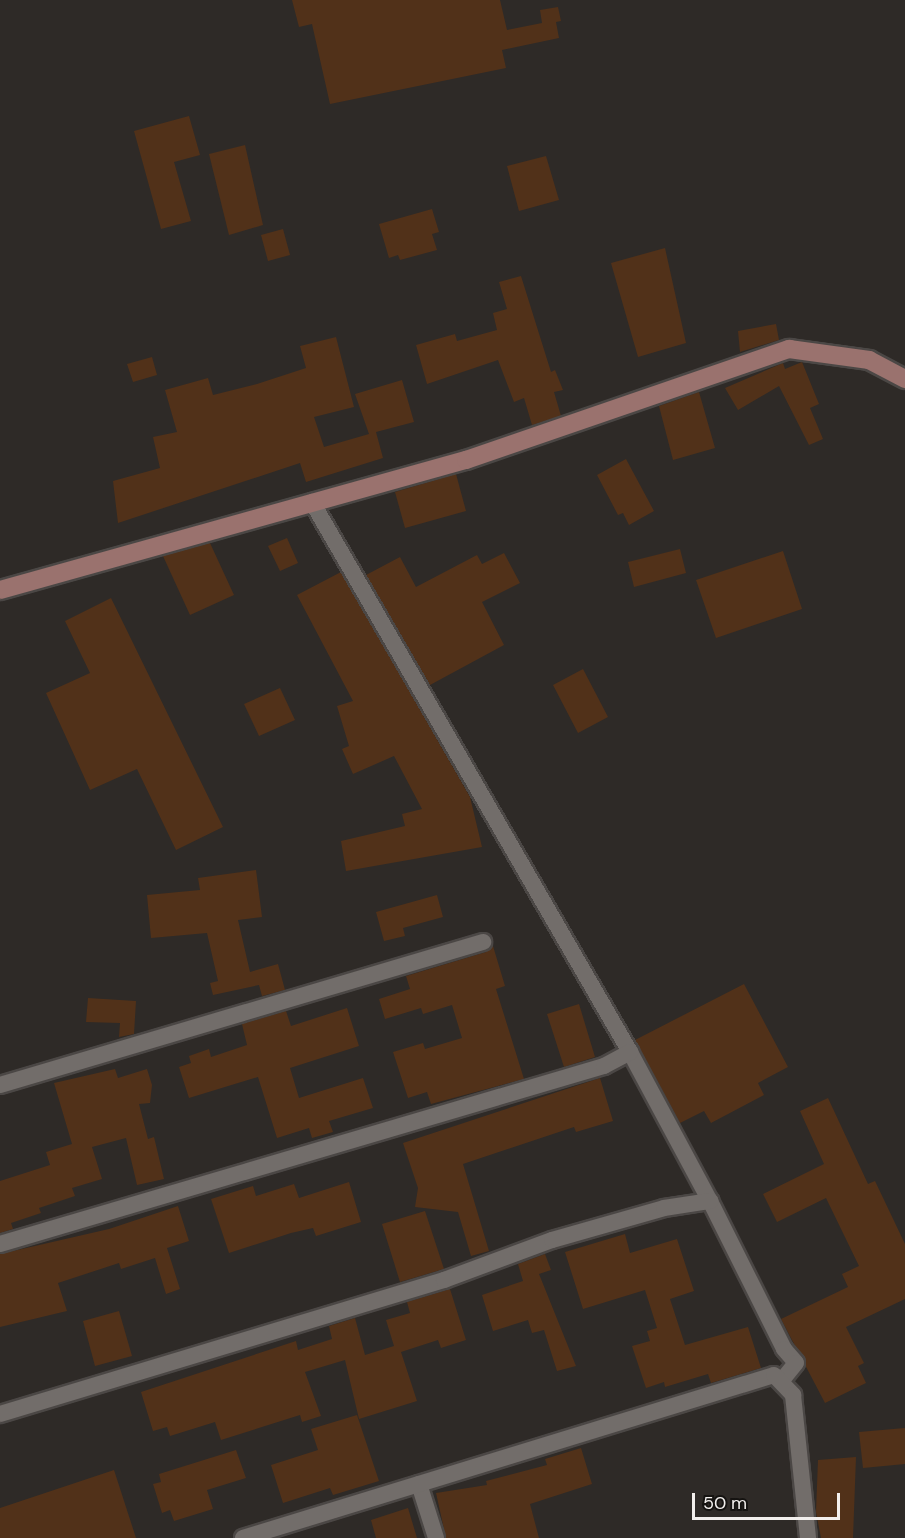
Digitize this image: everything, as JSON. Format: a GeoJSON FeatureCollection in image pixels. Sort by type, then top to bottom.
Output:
{"type":"FeatureCollection","features":[{"type":"Feature","properties":{"kind":"street"},"geometry":{"type":"LineString","coordinates":[[0,590],[466,460],[789,349],[869,360],[905,379]]}},
{"type":"Feature","properties":{"kind":"street"},"geometry":{"type":"LineString","coordinates":[[312,502],[630,1052],[710,1201],[784,1348],[796,1363],[783,1379]]}},
{"type":"Feature","properties":{"kind":"street"},"geometry":{"type":"LineString","coordinates":[[0,1084],[483,942]]}},
{"type":"Feature","properties":{"kind":"street"},"geometry":{"type":"LineString","coordinates":[[0,1245],[604,1066],[630,1052]]}},
{"type":"Feature","properties":{"kind":"street"},"geometry":{"type":"LineString","coordinates":[[0,1414],[444,1280],[552,1240],[664,1208],[710,1201]]}},
{"type":"Feature","properties":{"kind":"street"},"geometry":{"type":"LineString","coordinates":[[243,1538],[774,1375],[783,1379],[793,1395],[808,1538]]}},
{"type":"Feature","properties":{"kind":"street"},"geometry":{"type":"LineString","coordinates":[[419,1484],[436,1538]]}},
{"type":"Feature","properties":{"kind":"building"},"geometry":{"type":"Polygon","coordinates":[[[292,0],[500,0],[507,30],[542,23],[540,10],[558,7],[561,21],[556,22],[559,38],[502,50],[506,68],[330,104],[312,24],[299,27],[292,0]]]}},
{"type":"Feature","properties":{"kind":"building"},"geometry":{"type":"Polygon","coordinates":[[[189,116],[200,155],[174,162],[191,221],[161,229],[134,131],[189,116]]]}},
{"type":"Feature","properties":{"kind":"building"},"geometry":{"type":"Polygon","coordinates":[[[245,145],[263,225],[229,235],[209,154],[245,145]]]}},
{"type":"Feature","properties":{"kind":"building"},"geometry":{"type":"Polygon","coordinates":[[[546,156],[559,200],[519,211],[507,166],[546,156]]]}},
{"type":"Feature","properties":{"kind":"building"},"geometry":{"type":"Polygon","coordinates":[[[432,209],[439,232],[432,234],[437,250],[400,260],[398,255],[389,258],[379,224],[432,209]]]}},
{"type":"Feature","properties":{"kind":"building"},"geometry":{"type":"Polygon","coordinates":[[[283,229],[290,255],[268,261],[261,235],[283,229]]]}},
{"type":"Feature","properties":{"kind":"building"},"geometry":{"type":"Polygon","coordinates":[[[665,248],[686,343],[638,357],[611,263],[665,248]]]}},
{"type":"Feature","properties":{"kind":"building"},"geometry":{"type":"Polygon","coordinates":[[[521,276],[551,372],[555,370],[563,390],[554,392],[561,416],[532,425],[524,398],[514,402],[498,360],[427,384],[416,345],[455,334],[457,341],[497,330],[493,313],[507,309],[499,282],[521,276]]]}},
{"type":"Feature","properties":{"kind":"building"},"geometry":{"type":"Polygon","coordinates":[[[776,324],[779,340],[740,352],[738,331],[776,324]]]}},
{"type":"Feature","properties":{"kind":"building"},"geometry":{"type":"Polygon","coordinates":[[[336,337],[354,407],[314,417],[324,447],[369,434],[355,394],[402,380],[414,422],[376,432],[383,458],[306,482],[300,463],[118,523],[113,481],[160,468],[153,437],[177,432],[165,390],[208,378],[213,395],[257,384],[306,368],[300,346],[336,337]]]}},
{"type":"Feature","properties":{"kind":"building"},"geometry":{"type":"Polygon","coordinates":[[[152,357],[157,375],[133,382],[127,364],[152,357]]]}},
{"type":"Feature","properties":{"kind":"building"},"geometry":{"type":"Polygon","coordinates":[[[802,362],[819,404],[810,408],[823,439],[809,445],[779,386],[738,410],[725,388],[783,363],[785,369],[802,362]]]}},
{"type":"Feature","properties":{"kind":"building"},"geometry":{"type":"Polygon","coordinates":[[[699,392],[715,448],[673,460],[659,406],[699,392]]]}},
{"type":"Feature","properties":{"kind":"building"},"geometry":{"type":"Polygon","coordinates":[[[626,459],[654,511],[629,525],[623,513],[618,515],[597,475],[626,459]]]}},
{"type":"Feature","properties":{"kind":"building"},"geometry":{"type":"Polygon","coordinates":[[[456,474],[466,511],[405,528],[395,492],[456,474]]]}},
{"type":"Feature","properties":{"kind":"building"},"geometry":{"type":"Polygon","coordinates":[[[287,538],[298,563],[280,571],[268,546],[287,538]]]}},
{"type":"Feature","properties":{"kind":"building"},"geometry":{"type":"Polygon","coordinates":[[[210,543],[234,595],[190,615],[163,556],[210,543]]]}},
{"type":"Feature","properties":{"kind":"building"},"geometry":{"type":"Polygon","coordinates":[[[680,549],[686,573],[634,587],[628,562],[680,549]]]}},
{"type":"Feature","properties":{"kind":"building"},"geometry":{"type":"Polygon","coordinates":[[[783,551],[802,609],[716,638],[696,580],[783,551]]]}},
{"type":"Feature","properties":{"kind":"building"},"geometry":{"type":"Polygon","coordinates":[[[504,553],[520,583],[482,602],[504,645],[430,685],[366,575],[400,557],[416,587],[477,555],[482,564],[504,553]]]}},
{"type":"Feature","properties":{"kind":"building"},"geometry":{"type":"Polygon","coordinates":[[[341,572],[470,797],[482,847],[346,871],[341,841],[405,826],[402,814],[422,809],[394,756],[353,774],[342,749],[349,746],[337,706],[353,701],[297,595],[341,572]]]}},
{"type":"Feature","properties":{"kind":"building"},"geometry":{"type":"Polygon","coordinates":[[[111,598],[223,827],[176,850],[137,769],[90,790],[46,693],[90,673],[65,621],[111,598]]]}},
{"type":"Feature","properties":{"kind":"building"},"geometry":{"type":"Polygon","coordinates":[[[583,669],[608,717],[578,733],[553,685],[583,669]]]}},
{"type":"Feature","properties":{"kind":"building"},"geometry":{"type":"Polygon","coordinates":[[[280,688],[295,720],[259,736],[244,704],[280,688]]]}},
{"type":"Feature","properties":{"kind":"building"},"geometry":{"type":"Polygon","coordinates":[[[256,870],[262,917],[238,920],[250,972],[278,964],[285,990],[262,996],[259,985],[213,995],[210,983],[218,981],[207,933],[151,938],[147,895],[200,890],[198,878],[256,870]]]}},
{"type":"Feature","properties":{"kind":"building"},"geometry":{"type":"Polygon","coordinates":[[[437,895],[443,917],[403,928],[405,936],[384,941],[376,912],[437,895]]]}},
{"type":"Feature","properties":{"kind":"building"},"geometry":{"type":"Polygon","coordinates":[[[493,946],[505,986],[496,989],[524,1079],[431,1104],[427,1092],[408,1098],[393,1052],[423,1043],[425,1049],[462,1038],[452,1005],[423,1014],[421,1008],[385,1019],[379,999],[410,989],[406,976],[486,952],[493,946]]]}},
{"type":"Feature","properties":{"kind":"building"},"geometry":{"type":"Polygon","coordinates":[[[744,984],[788,1067],[758,1083],[764,1095],[711,1123],[704,1111],[680,1123],[635,1040],[744,984]]]}},
{"type":"Feature","properties":{"kind":"building"},"geometry":{"type":"Polygon","coordinates":[[[88,998],[136,1001],[134,1034],[119,1037],[120,1023],[86,1022],[88,998]]]}},
{"type":"Feature","properties":{"kind":"building"},"geometry":{"type":"Polygon","coordinates":[[[579,1004],[595,1057],[564,1067],[547,1014],[579,1004]]]}},
{"type":"Feature","properties":{"kind":"building"},"geometry":{"type":"Polygon","coordinates":[[[347,1008],[359,1046],[290,1068],[299,1098],[363,1078],[373,1108],[329,1121],[333,1132],[312,1138],[309,1128],[277,1138],[258,1077],[189,1098],[179,1067],[191,1063],[189,1056],[209,1049],[211,1057],[247,1045],[242,1024],[286,1011],[291,1026],[347,1008]]]}},
{"type":"Feature","properties":{"kind":"building"},"geometry":{"type":"Polygon","coordinates":[[[115,1069],[118,1078],[147,1069],[152,1085],[150,1103],[139,1104],[148,1139],[154,1137],[164,1179],[137,1185],[126,1138],[92,1147],[102,1179],[72,1188],[75,1196],[39,1208],[41,1213],[11,1223],[13,1229],[0,1233],[0,1181],[50,1165],[46,1152],[72,1144],[54,1083],[115,1069]]]}},
{"type":"Feature","properties":{"kind":"building"},"geometry":{"type":"Polygon","coordinates":[[[600,1078],[613,1121],[576,1132],[574,1127],[463,1164],[489,1251],[471,1256],[458,1212],[415,1207],[418,1188],[403,1143],[600,1078]]]}},
{"type":"Feature","properties":{"kind":"building"},"geometry":{"type":"Polygon","coordinates":[[[828,1098],[868,1184],[875,1181],[905,1244],[905,1299],[846,1327],[864,1363],[858,1366],[866,1383],[825,1403],[781,1319],[848,1287],[842,1274],[859,1266],[826,1198],[777,1222],[763,1194],[824,1164],[800,1111],[828,1098]]]}},
{"type":"Feature","properties":{"kind":"building"},"geometry":{"type":"Polygon","coordinates":[[[349,1182],[361,1222],[316,1236],[313,1228],[291,1233],[229,1253],[211,1199],[253,1186],[256,1196],[294,1184],[299,1198],[349,1182]]]}},
{"type":"Feature","properties":{"kind":"building"},"geometry":{"type":"Polygon","coordinates":[[[178,1206],[189,1241],[167,1248],[180,1289],[166,1294],[155,1258],[121,1269],[119,1263],[58,1283],[67,1311],[0,1327],[0,1254],[109,1229],[178,1206]]]}},
{"type":"Feature","properties":{"kind":"building"},"geometry":{"type":"Polygon","coordinates":[[[425,1211],[444,1269],[400,1282],[382,1224],[425,1211]]]}},
{"type":"Feature","properties":{"kind":"building"},"geometry":{"type":"Polygon","coordinates":[[[625,1234],[630,1253],[677,1239],[694,1291],[670,1299],[685,1345],[748,1327],[761,1368],[711,1383],[708,1374],[665,1387],[664,1382],[646,1388],[632,1346],[650,1341],[647,1331],[657,1328],[645,1290],[583,1309],[565,1252],[625,1234]]]}},
{"type":"Feature","properties":{"kind":"building"},"geometry":{"type":"Polygon","coordinates":[[[545,1254],[551,1270],[539,1274],[576,1366],[557,1371],[544,1330],[532,1333],[528,1320],[493,1331],[482,1295],[523,1281],[518,1264],[545,1254]]]}},
{"type":"Feature","properties":{"kind":"building"},"geometry":{"type":"Polygon","coordinates":[[[450,1289],[466,1340],[441,1348],[438,1340],[401,1352],[417,1401],[359,1419],[345,1360],[305,1372],[321,1416],[302,1422],[300,1415],[221,1440],[215,1422],[170,1436],[167,1427],[153,1431],[141,1392],[296,1341],[298,1350],[332,1339],[329,1326],[355,1318],[365,1355],[394,1346],[386,1320],[410,1313],[407,1302],[450,1289]]]}},
{"type":"Feature","properties":{"kind":"building"},"geometry":{"type":"Polygon","coordinates":[[[119,1311],[132,1356],[95,1366],[83,1321],[119,1311]]]}},
{"type":"Feature","properties":{"kind":"building"},"geometry":{"type":"Polygon","coordinates":[[[357,1415],[379,1481],[333,1495],[330,1488],[283,1503],[271,1465],[318,1450],[311,1429],[357,1415]]]}},
{"type":"Feature","properties":{"kind":"building"},"geometry":{"type":"Polygon","coordinates":[[[905,1428],[905,1464],[863,1468],[859,1432],[905,1428]]]}},
{"type":"Feature","properties":{"kind":"building"},"geometry":{"type":"Polygon","coordinates":[[[581,1448],[592,1484],[530,1504],[539,1538],[446,1538],[436,1493],[487,1485],[486,1481],[547,1465],[545,1459],[581,1448]]]}},
{"type":"Feature","properties":{"kind":"building"},"geometry":{"type":"Polygon","coordinates":[[[236,1450],[246,1478],[207,1490],[213,1509],[174,1521],[170,1510],[162,1513],[153,1484],[161,1482],[159,1474],[236,1450]]]}},
{"type":"Feature","properties":{"kind":"building"},"geometry":{"type":"Polygon","coordinates":[[[856,1457],[853,1538],[821,1538],[816,1512],[818,1460],[856,1457]]]}},
{"type":"Feature","properties":{"kind":"building"},"geometry":{"type":"Polygon","coordinates":[[[114,1470],[136,1538],[0,1538],[0,1508],[114,1470]]]}},
{"type":"Feature","properties":{"kind":"building"},"geometry":{"type":"Polygon","coordinates":[[[408,1508],[417,1538],[376,1538],[371,1520],[408,1508]]]}}]}
